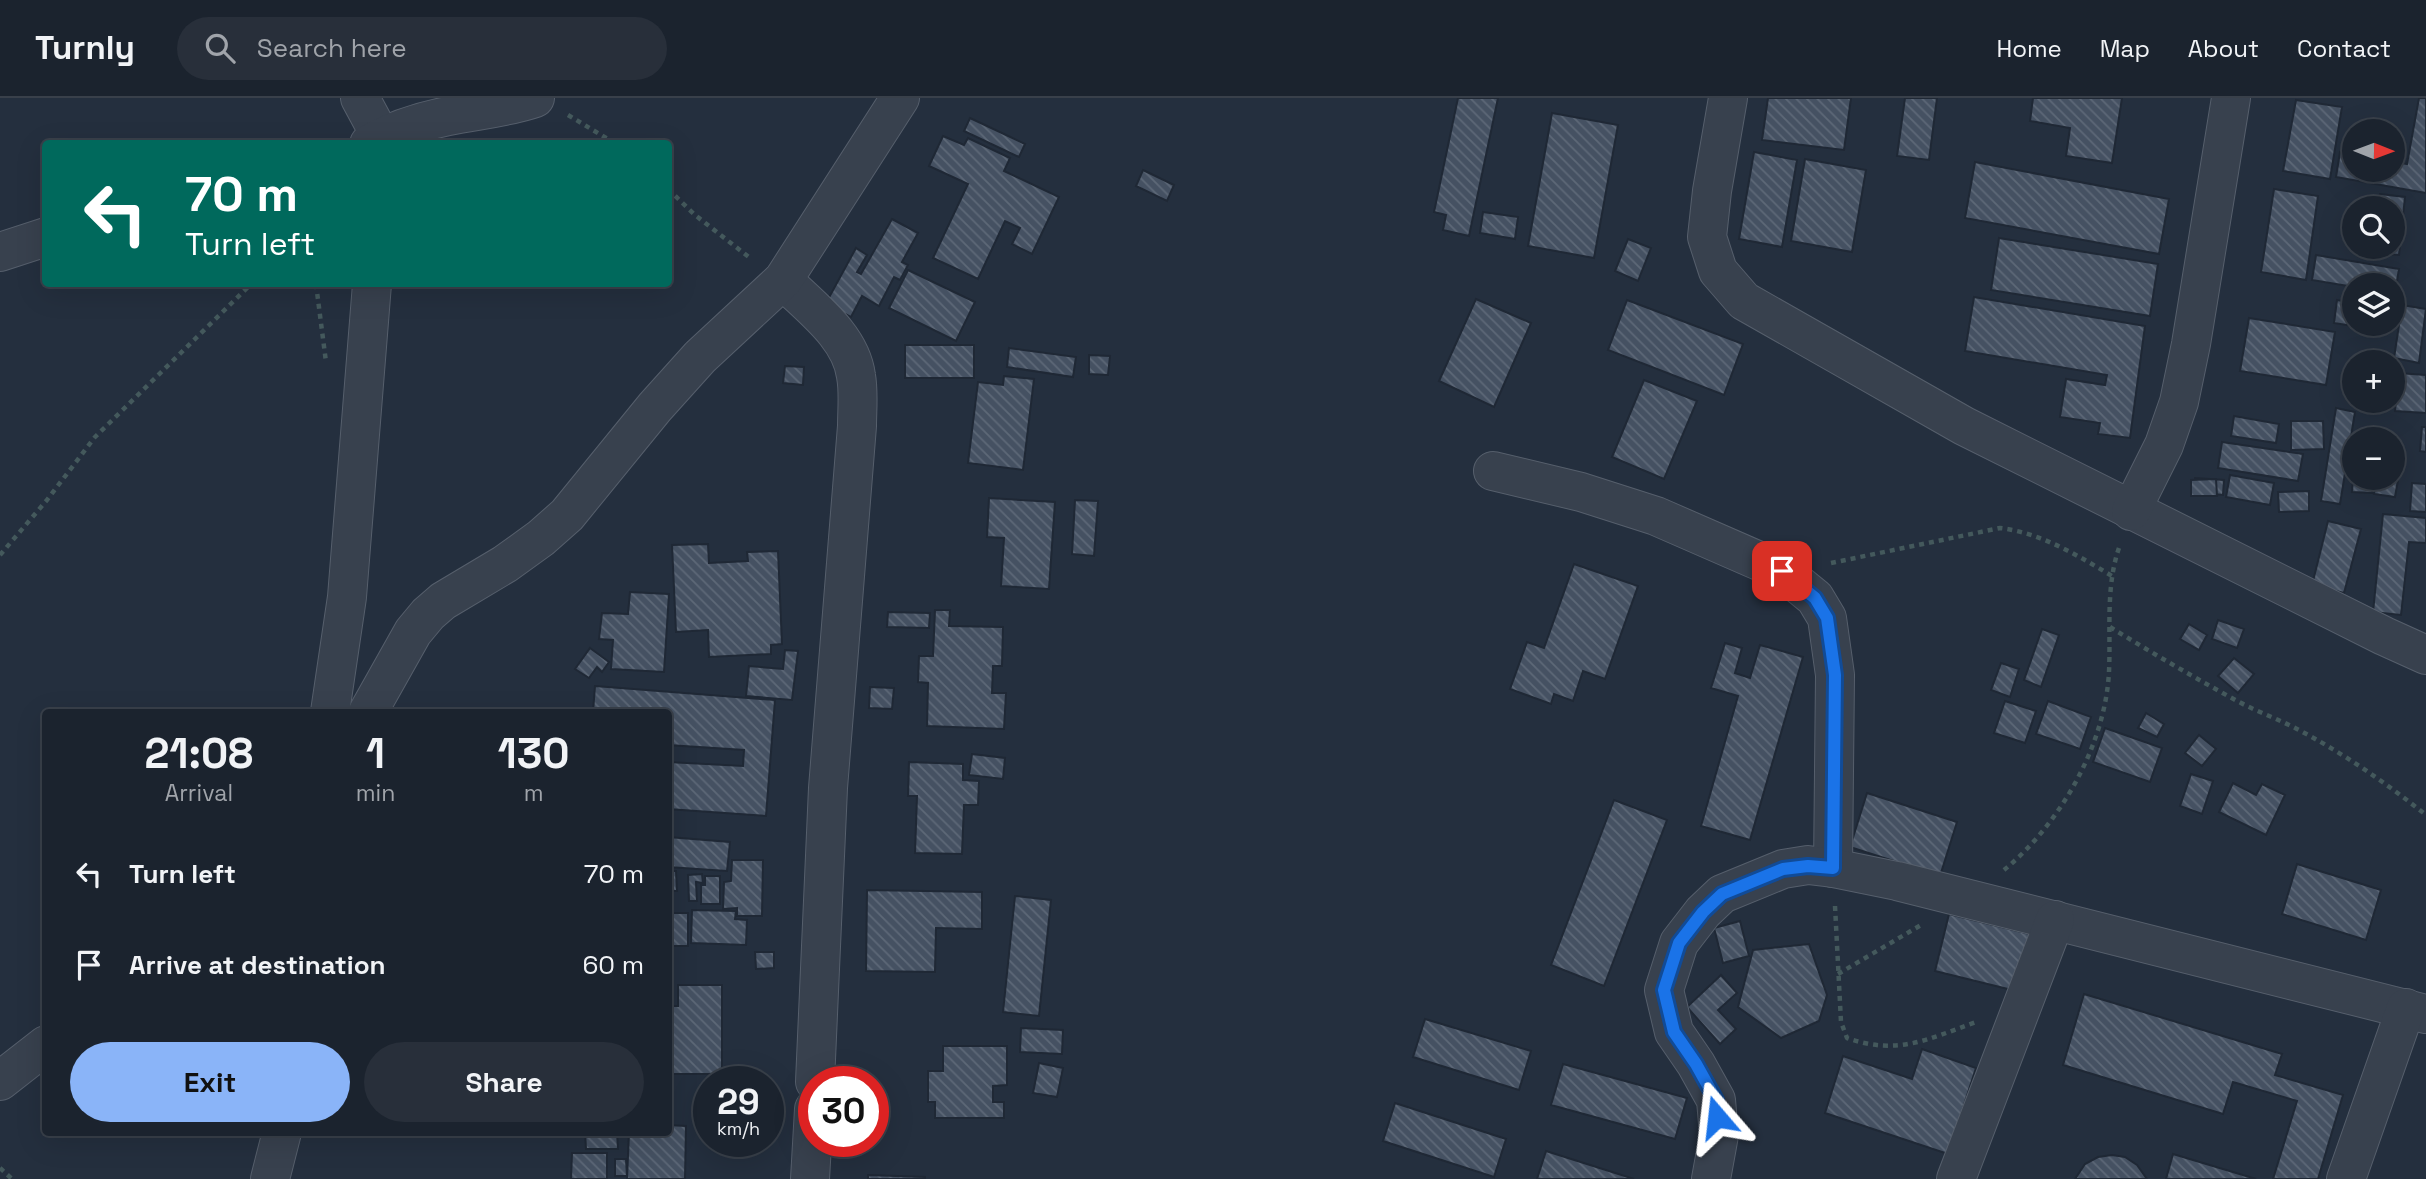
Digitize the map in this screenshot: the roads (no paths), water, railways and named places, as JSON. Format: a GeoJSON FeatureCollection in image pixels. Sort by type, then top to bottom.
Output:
{"type":"FeatureCollection","features":[{"type":"Feature","properties":{"kind":"street"},"geometry":{"type":"LineString","coordinates":[[360,98],[377,140]]}},
{"type":"Feature","properties":{"kind":"street"},"geometry":{"type":"LineString","coordinates":[[370,709],[413,632],[428,614],[443,601],[505,564],[567,515],[655,407],[700,357],[783,280],[900,98]]}},
{"type":"Feature","properties":{"kind":"street"},"geometry":{"type":"LineString","coordinates":[[1728,98],[1707,237],[1717,271],[1744,301],[1964,426],[2426,655]]}},
{"type":"Feature","properties":{"kind":"street"},"geometry":{"type":"LineString","coordinates":[[2131,511],[2164,445],[2179,402],[2231,98]]}},
{"type":"Feature","properties":{"kind":"street"},"geometry":{"type":"LineString","coordinates":[[380,140],[445,116],[494,109],[533,99]]}},
{"type":"Feature","properties":{"kind":"street"},"geometry":{"type":"LineString","coordinates":[[0,252],[42,238]]}},
{"type":"Feature","properties":{"kind":"street"},"geometry":{"type":"LineString","coordinates":[[783,280],[849,351],[856,376],[857,426],[828,788],[816,1066]]}},
{"type":"Feature","properties":{"kind":"street"},"geometry":{"type":"LineString","coordinates":[[330,709],[346,597],[372,287]]}},
{"type":"Feature","properties":{"kind":"street"},"geometry":{"type":"LineString","coordinates":[[1493,471],[1581,492],[1656,516],[1782,571],[1815,598],[1827,618],[1835,675],[1833,868]]}},
{"type":"Feature","properties":{"kind":"street"},"geometry":{"type":"LineString","coordinates":[[1711,1179],[1719,1135],[1716,1100],[1674,1032],[1664,990],[1679,943],[1703,912],[1722,894],[1783,869],[1808,866],[1833,868],[1966,898],[2416,1011],[2346,1179]]}},
{"type":"Feature","properties":{"kind":"street"},"geometry":{"type":"LineString","coordinates":[[1956,1179],[2055,920]]}},
{"type":"Feature","properties":{"kind":"street"},"geometry":{"type":"LineString","coordinates":[[0,1081],[42,1048]]}},
{"type":"Feature","properties":{"kind":"street"},"geometry":{"type":"LineString","coordinates":[[270,1179],[281,1136]]}},
{"type":"Feature","properties":{"kind":"street"},"geometry":{"type":"LineString","coordinates":[[810,1179],[811,1157]]}}]}
